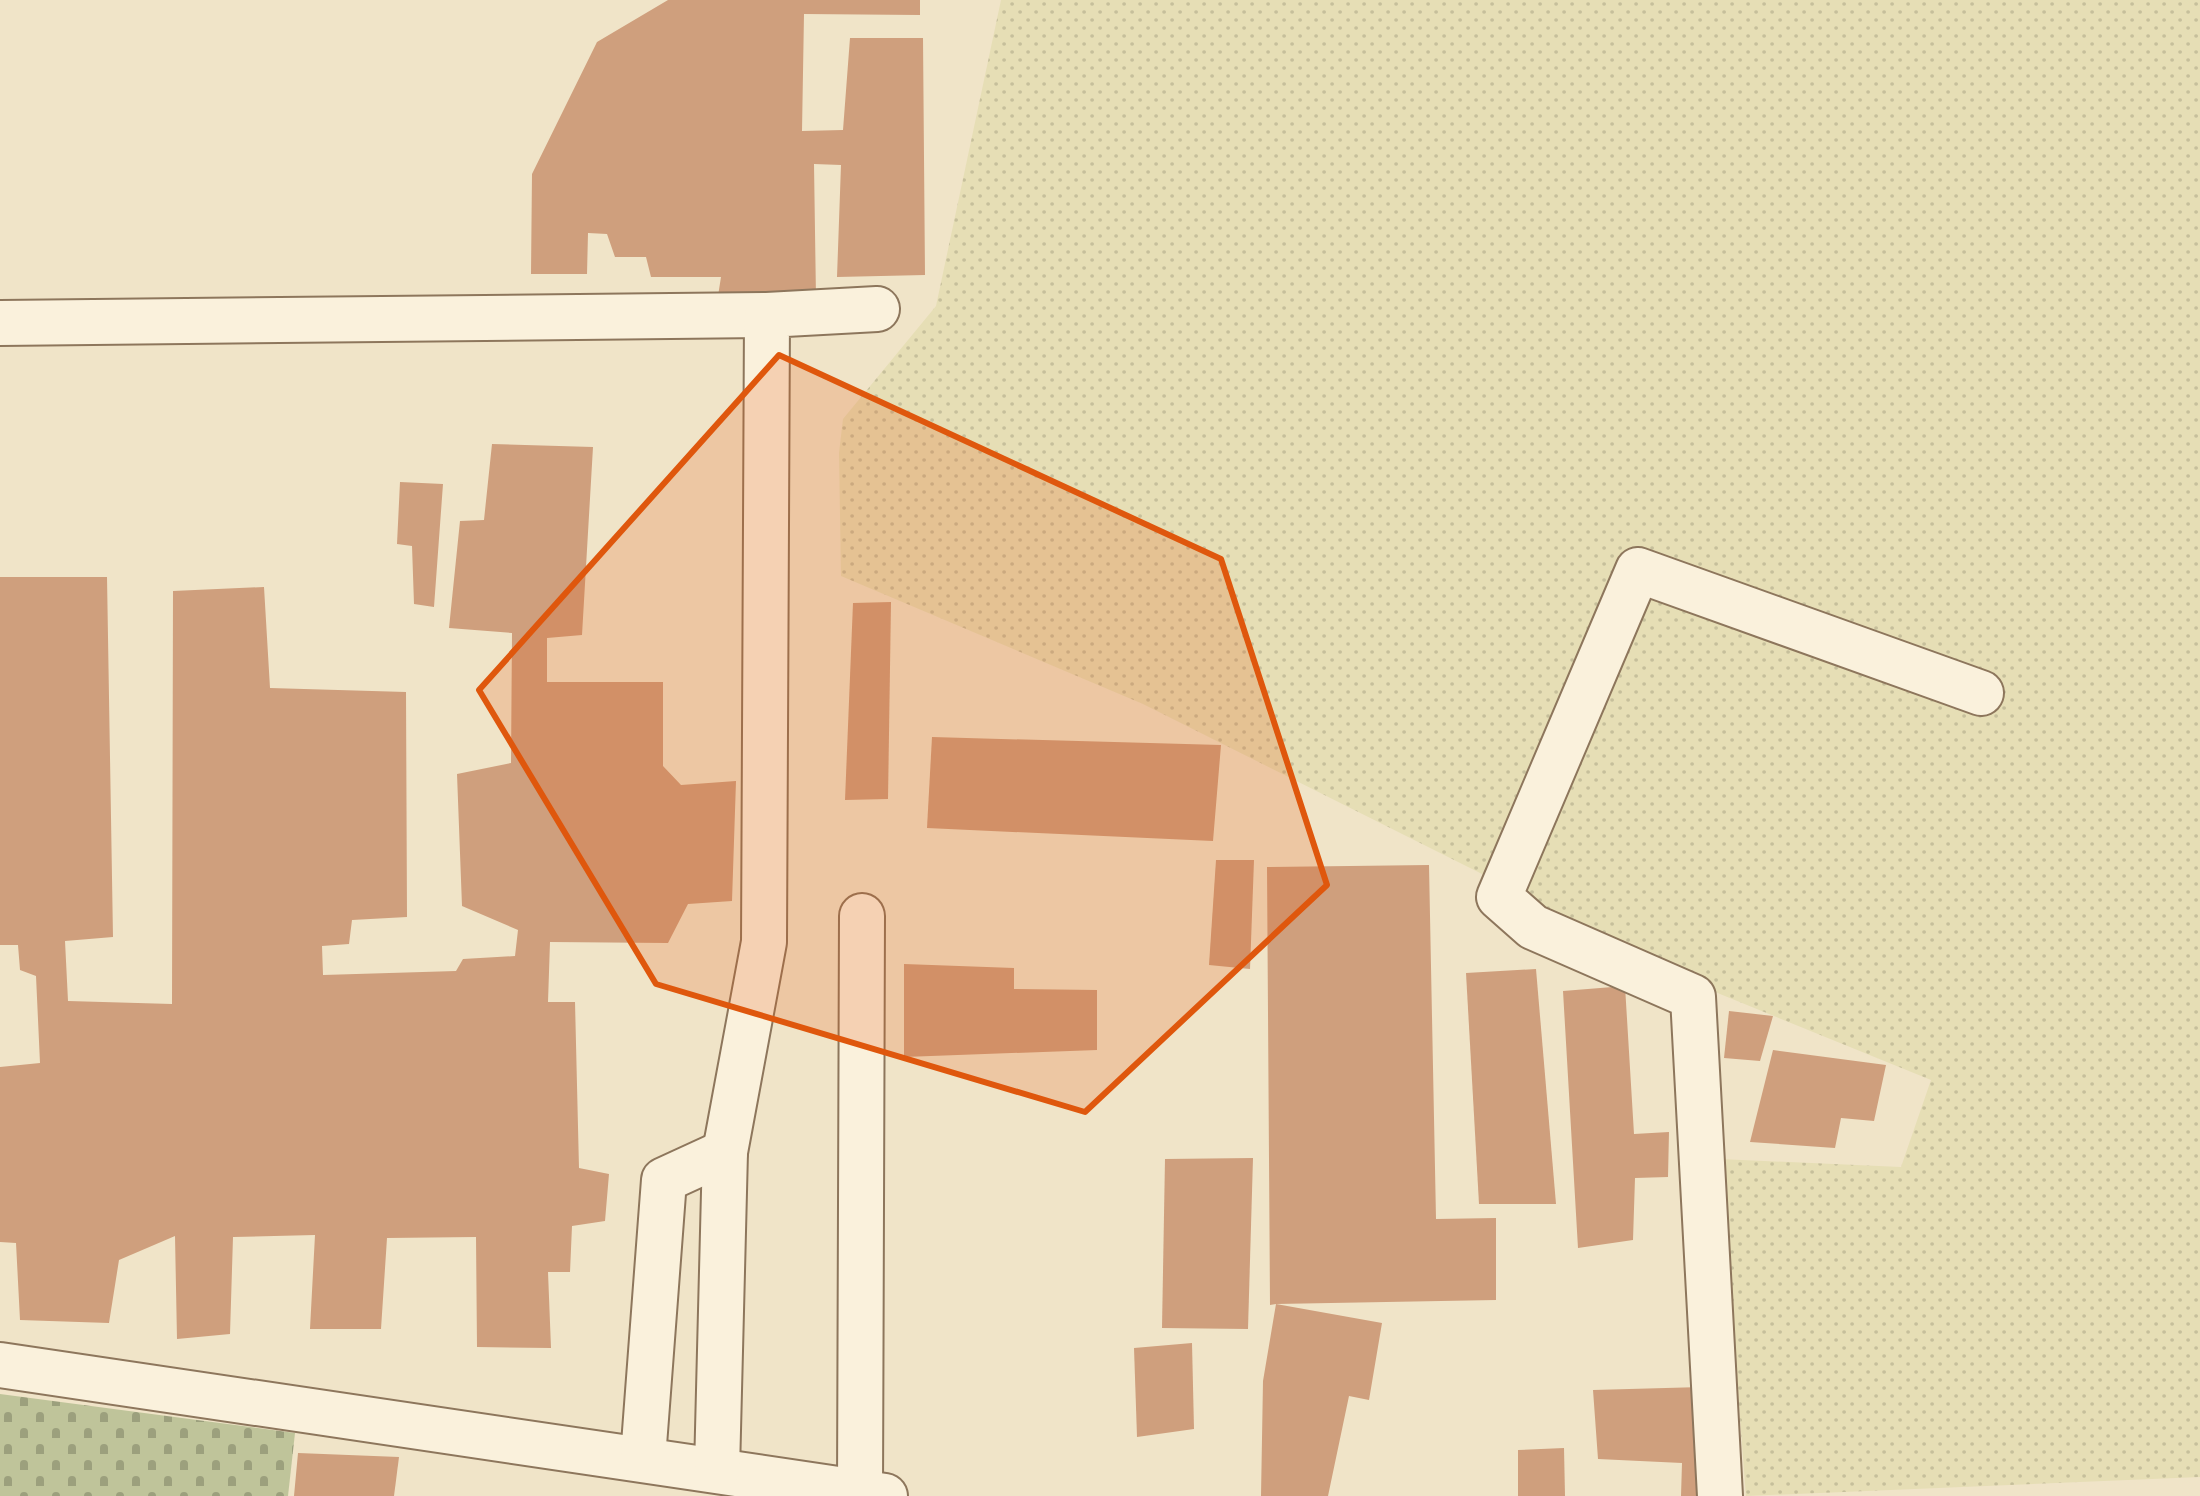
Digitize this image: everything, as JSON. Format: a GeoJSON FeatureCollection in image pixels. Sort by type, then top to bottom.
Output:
{"type":"FeatureCollection","features":[{"type":"Feature","properties":{"kind":"street"},"geometry":{"type":"LineString","coordinates":[[0,323],[767,315],[877,309]]}},
{"type":"Feature","properties":{"kind":"street"},"geometry":{"type":"LineString","coordinates":[[717,1470],[725,1152],[764,942],[767,315]]}},
{"type":"Feature","properties":{"kind":"street"},"geometry":{"type":"LineString","coordinates":[[1720,1496],[1693,997],[1533,927],[1499,897],[1638,570],[1981,693]]}},
{"type":"Feature","properties":{"kind":"street"},"geometry":{"type":"LineString","coordinates":[[0,1365],[873,1494],[862,916]]}},
{"type":"Feature","properties":{"kind":"street"},"geometry":{"type":"LineString","coordinates":[[643,1458],[664,1180],[725,1152]]}},
{"type":"Feature","properties":{"kind":"highlighted area"},"geometry":{"type":"Polygon","coordinates":[[[779,355],[1221,559],[1327,885],[1085,1112],[656,984],[479,690],[779,355]]]}},
{"type":"Feature","properties":{"kind":"shaded area"},"geometry":{"type":"Polygon","coordinates":[[[1001,0],[2200,0],[2200,1477],[1746,1496],[1720,1159],[1901,1167],[1931,1080],[1720,994],[1573,927],[1480,873],[1143,704],[841,576],[839,453],[843,419],[936,306],[1001,0]]]}},
{"type":"Feature","properties":{"kind":"green space"},"geometry":{"type":"Polygon","coordinates":[[[0,1394],[295,1433],[288,1496],[0,1496],[0,1394]]]}},
{"type":"Feature","properties":{"kind":"building"},"geometry":{"type":"Polygon","coordinates":[[[668,0],[920,0],[920,15],[804,14],[802,131],[843,130],[850,38],[923,38],[925,275],[837,277],[841,165],[814,164],[816,298],[718,296],[721,277],[651,277],[646,257],[615,257],[607,234],[588,233],[587,274],[531,274],[532,174],[597,42],[668,0]]]}},
{"type":"Feature","properties":{"kind":"building"},"geometry":{"type":"Polygon","coordinates":[[[492,444],[593,447],[582,635],[547,638],[547,682],[663,682],[663,766],[681,785],[736,781],[732,901],[688,904],[668,943],[550,942],[548,1002],[575,1002],[579,1168],[609,1174],[605,1221],[572,1226],[570,1272],[548,1272],[551,1348],[477,1347],[476,1237],[387,1238],[381,1329],[310,1329],[315,1235],[233,1237],[230,1334],[177,1339],[175,1236],[119,1260],[109,1323],[20,1320],[16,1243],[0,1242],[0,1067],[40,1063],[36,976],[20,970],[18,945],[0,945],[0,577],[107,577],[113,937],[65,941],[68,1001],[172,1004],[173,591],[264,587],[270,688],[406,692],[407,917],[352,920],[349,944],[322,946],[323,975],[456,971],[463,959],[515,956],[518,930],[462,906],[457,774],[511,763],[512,633],[449,628],[460,521],[484,520],[492,444]]]}},
{"type":"Feature","properties":{"kind":"building"},"geometry":{"type":"Polygon","coordinates":[[[400,482],[443,484],[434,607],[414,604],[412,546],[397,544],[400,482]]]}},
{"type":"Feature","properties":{"kind":"building"},"geometry":{"type":"Polygon","coordinates":[[[891,602],[888,799],[845,800],[853,603],[891,602]]]}},
{"type":"Feature","properties":{"kind":"building"},"geometry":{"type":"Polygon","coordinates":[[[932,737],[1221,745],[1213,841],[927,828],[932,737]]]}},
{"type":"Feature","properties":{"kind":"building"},"geometry":{"type":"Polygon","coordinates":[[[1216,860],[1254,860],[1250,969],[1209,965],[1216,860]]]}},
{"type":"Feature","properties":{"kind":"building"},"geometry":{"type":"Polygon","coordinates":[[[1429,865],[1436,1219],[1496,1218],[1496,1300],[1270,1305],[1267,867],[1429,865]]]}},
{"type":"Feature","properties":{"kind":"building"},"geometry":{"type":"Polygon","coordinates":[[[904,964],[1014,968],[1014,989],[1097,990],[1097,1050],[904,1057],[904,964]]]}},
{"type":"Feature","properties":{"kind":"building"},"geometry":{"type":"Polygon","coordinates":[[[1536,969],[1556,1204],[1479,1204],[1466,973],[1536,969]]]}},
{"type":"Feature","properties":{"kind":"building"},"geometry":{"type":"Polygon","coordinates":[[[1625,986],[1634,1134],[1669,1132],[1668,1177],[1635,1178],[1633,1240],[1578,1248],[1563,991],[1625,986]]]}},
{"type":"Feature","properties":{"kind":"building"},"geometry":{"type":"Polygon","coordinates":[[[1729,1011],[1773,1016],[1760,1061],[1724,1058],[1729,1011]]]}},
{"type":"Feature","properties":{"kind":"building"},"geometry":{"type":"Polygon","coordinates":[[[1773,1050],[1886,1065],[1874,1121],[1841,1118],[1835,1148],[1750,1142],[1773,1050]]]}},
{"type":"Feature","properties":{"kind":"building"},"geometry":{"type":"Polygon","coordinates":[[[1253,1158],[1248,1329],[1162,1328],[1165,1159],[1253,1158]]]}},
{"type":"Feature","properties":{"kind":"building"},"geometry":{"type":"Polygon","coordinates":[[[1276,1304],[1382,1323],[1369,1400],[1349,1396],[1328,1496],[1261,1496],[1263,1381],[1276,1304]]]}},
{"type":"Feature","properties":{"kind":"building"},"geometry":{"type":"Polygon","coordinates":[[[1192,1343],[1194,1429],[1137,1437],[1134,1348],[1192,1343]]]}},
{"type":"Feature","properties":{"kind":"building"},"geometry":{"type":"Polygon","coordinates":[[[1702,1387],[1707,1496],[1681,1496],[1682,1463],[1598,1459],[1593,1390],[1702,1387]]]}},
{"type":"Feature","properties":{"kind":"building"},"geometry":{"type":"Polygon","coordinates":[[[1564,1448],[1565,1496],[1518,1496],[1518,1450],[1564,1448]]]}},
{"type":"Feature","properties":{"kind":"building"},"geometry":{"type":"Polygon","coordinates":[[[298,1453],[399,1457],[394,1496],[294,1496],[298,1453]]]}}]}
